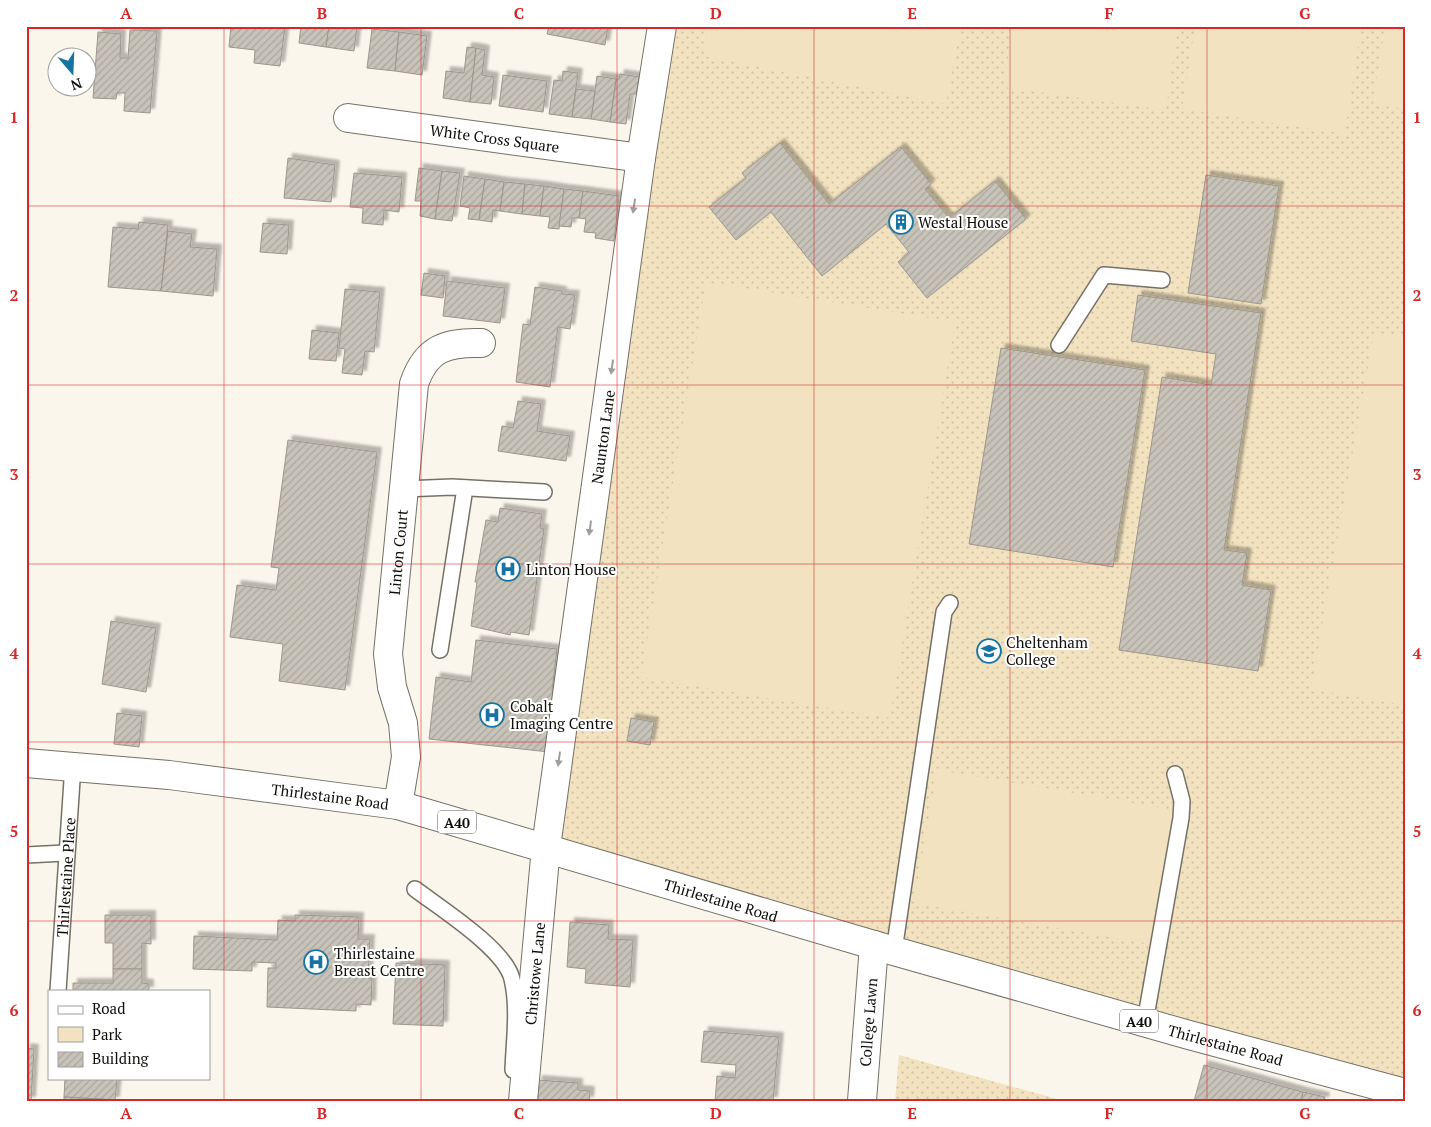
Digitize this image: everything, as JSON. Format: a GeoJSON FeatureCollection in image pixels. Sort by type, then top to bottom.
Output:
{"type":"FeatureCollection","features":[{"type":"Feature","properties":{"kind":"main road","name":"Naunton Lane"},"geometry":{"type":"LineString","coordinates":[[546,847],[641,158],[662,26]]}},
{"type":"Feature","properties":{"kind":"main road","name":"White Cross Square"},"geometry":{"type":"LineString","coordinates":[[348,118],[641,158]]}},
{"type":"Feature","properties":{"kind":"main road","name":"Linton Court"},"geometry":{"type":"LineString","coordinates":[[398,805],[406,757],[403,723],[392,687],[388,654],[414,384],[419,371],[433,353],[448,344],[481,343]]}},
{"type":"Feature","properties":{"kind":"main road","name":"Thirlestaine Road"},"geometry":{"type":"LineString","coordinates":[[26,763],[73,765],[234,783],[398,805],[884,948],[1145,1022],[1405,1092]]}},
{"type":"Feature","properties":{"kind":"main road","name":"Christowe Lane"},"geometry":{"type":"LineString","coordinates":[[523,1101],[546,847]]}},
{"type":"Feature","properties":{"kind":"main road","name":"College Lawn"},"geometry":{"type":"LineString","coordinates":[[862,1101],[884,948]]}},
{"type":"Feature","properties":{"kind":"lane"},"geometry":{"type":"LineString","coordinates":[[1059,345],[1104,275],[1162,280]]}},
{"type":"Feature","properties":{"kind":"lane"},"geometry":{"type":"LineString","coordinates":[[404,489],[465,488],[544,492]]}},
{"type":"Feature","properties":{"kind":"lane"},"geometry":{"type":"LineString","coordinates":[[440,650],[465,488]]}},
{"type":"Feature","properties":{"kind":"lane"},"geometry":{"type":"LineString","coordinates":[[884,948],[944,612],[950,603]]}},
{"type":"Feature","properties":{"kind":"lane","name":"Thirlestaine Place"},"geometry":{"type":"LineString","coordinates":[[58,990],[65,853],[73,765]]}},
{"type":"Feature","properties":{"kind":"lane"},"geometry":{"type":"LineString","coordinates":[[1145,1022],[1160,946],[1181,818],[1182,801],[1175,774]]}},
{"type":"Feature","properties":{"kind":"lane"},"geometry":{"type":"LineString","coordinates":[[26,855],[65,853]]}},
{"type":"Feature","properties":{"kind":"lane"},"geometry":{"type":"LineString","coordinates":[[415,889],[486,942],[501,958],[512,976],[515,1001],[511,1101]]}},
{"type":"Feature","properties":{"kind":"green space","name":"Cheltenham College"},"geometry":{"type":"Polygon","coordinates":[[[662,26],[1405,26],[1405,1093],[546,847],[662,26]]]}},
{"type":"Feature","properties":{"kind":"green space"},"geometry":{"type":"Polygon","coordinates":[[[709,26],[961,26],[946,104],[703,56],[709,26]]]}},
{"type":"Feature","properties":{"kind":"green space"},"geometry":{"type":"Polygon","coordinates":[[[1012,26],[1178,26],[1166,110],[1004,87],[1012,26]]]}},
{"type":"Feature","properties":{"kind":"green space"},"geometry":{"type":"Polygon","coordinates":[[[1195,26],[1361,26],[1345,134],[1182,109],[1195,26]]]}},
{"type":"Feature","properties":{"kind":"green space"},"geometry":{"type":"Polygon","coordinates":[[[1385,26],[1405,26],[1405,109],[1373,104],[1385,26]]]}},
{"type":"Feature","properties":{"kind":"green space"},"geometry":{"type":"Polygon","coordinates":[[[706,282],[955,322],[890,718],[641,677],[706,282]]]}},
{"type":"Feature","properties":{"kind":"green space"},"geometry":{"type":"Polygon","coordinates":[[[1374,332],[1405,338],[1405,705],[1311,689],[1374,332]]]}},
{"type":"Feature","properties":{"kind":"green space"},"geometry":{"type":"Polygon","coordinates":[[[937,770],[1180,811],[1157,945],[914,903],[937,770]]]}},
{"type":"Feature","properties":{"kind":"green space"},"geometry":{"type":"Polygon","coordinates":[[[899,1055],[1064,1101],[895,1101],[899,1055]]]}},
{"type":"Feature","properties":{"kind":"building"},"geometry":{"type":"Polygon","coordinates":[[[231,26],[285,26],[280,66],[254,63],[255,50],[229,47],[231,26]]]}},
{"type":"Feature","properties":{"kind":"building"},"geometry":{"type":"Polygon","coordinates":[[[301,26],[329,26],[326,47],[299,43],[301,26]]]}},
{"type":"Feature","properties":{"kind":"building"},"geometry":{"type":"Polygon","coordinates":[[[329,26],[357,26],[354,51],[326,47],[329,26]]]}},
{"type":"Feature","properties":{"kind":"building"},"geometry":{"type":"Polygon","coordinates":[[[549,26],[608,26],[605,45],[547,34],[549,26]]]}},
{"type":"Feature","properties":{"kind":"building"},"geometry":{"type":"Polygon","coordinates":[[[372,29],[399,32],[395,71],[367,68],[372,29]]]}},
{"type":"Feature","properties":{"kind":"building"},"geometry":{"type":"Polygon","coordinates":[[[130,30],[157,31],[150,113],[124,111],[125,93],[117,93],[116,99],[93,98],[98,98],[98,32],[121,34],[120,58],[128,58],[130,30]]]}},
{"type":"Feature","properties":{"kind":"building"},"geometry":{"type":"Polygon","coordinates":[[[399,32],[427,36],[422,75],[395,71],[399,32]]]}},
{"type":"Feature","properties":{"kind":"building"},"geometry":{"type":"Polygon","coordinates":[[[467,47],[476,48],[470,102],[443,98],[446,71],[464,73],[467,47]]]}},
{"type":"Feature","properties":{"kind":"building"},"geometry":{"type":"Polygon","coordinates":[[[476,48],[485,50],[482,75],[494,77],[491,104],[470,102],[476,48]]]}},
{"type":"Feature","properties":{"kind":"building"},"geometry":{"type":"Polygon","coordinates":[[[563,71],[578,73],[572,117],[549,114],[554,80],[562,81],[563,71]]]}},
{"type":"Feature","properties":{"kind":"building"},"geometry":{"type":"Polygon","coordinates":[[[620,74],[639,77],[637,94],[630,94],[626,124],[610,122],[616,79],[619,79],[620,74]]]}},
{"type":"Feature","properties":{"kind":"building"},"geometry":{"type":"Polygon","coordinates":[[[503,75],[547,81],[543,112],[499,106],[503,75]]]}},
{"type":"Feature","properties":{"kind":"building"},"geometry":{"type":"Polygon","coordinates":[[[597,76],[616,79],[610,122],[591,119],[597,76]]]}},
{"type":"Feature","properties":{"kind":"building"},"geometry":{"type":"Polygon","coordinates":[[[576,89],[595,91],[591,119],[572,117],[576,89]]]}},
{"type":"Feature","properties":{"kind":"building","name":"Westal House"},"geometry":{"type":"Polygon","coordinates":[[[780,143],[829,204],[901,147],[931,184],[925,189],[949,218],[995,181],[1026,219],[927,298],[898,262],[909,252],[886,224],[822,276],[771,212],[736,240],[709,207],[746,178],[742,173],[780,143]]]}},
{"type":"Feature","properties":{"kind":"building"},"geometry":{"type":"Polygon","coordinates":[[[288,158],[335,165],[331,202],[284,198],[288,158]]]}},
{"type":"Feature","properties":{"kind":"building"},"geometry":{"type":"Polygon","coordinates":[[[419,168],[442,171],[435,219],[420,216],[421,201],[415,201],[419,168]]]}},
{"type":"Feature","properties":{"kind":"building"},"geometry":{"type":"Polygon","coordinates":[[[442,171],[460,173],[452,221],[435,219],[442,171]]]}},
{"type":"Feature","properties":{"kind":"building"},"geometry":{"type":"Polygon","coordinates":[[[354,173],[402,177],[399,212],[384,210],[383,225],[362,223],[363,208],[350,207],[354,173]]]}},
{"type":"Feature","properties":{"kind":"building"},"geometry":{"type":"Polygon","coordinates":[[[1206,175],[1279,186],[1261,304],[1188,293],[1206,175]]]}},
{"type":"Feature","properties":{"kind":"building"},"geometry":{"type":"Polygon","coordinates":[[[464,176],[485,179],[479,220],[468,219],[470,208],[460,206],[464,176]]]}},
{"type":"Feature","properties":{"kind":"building"},"geometry":{"type":"Polygon","coordinates":[[[485,179],[504,182],[500,211],[493,210],[492,222],[479,220],[485,179]]]}},
{"type":"Feature","properties":{"kind":"building"},"geometry":{"type":"Polygon","coordinates":[[[504,182],[525,184],[522,214],[500,211],[504,182]]]}},
{"type":"Feature","properties":{"kind":"building"},"geometry":{"type":"Polygon","coordinates":[[[525,184],[544,186],[540,216],[522,214],[525,184]]]}},
{"type":"Feature","properties":{"kind":"building"},"geometry":{"type":"Polygon","coordinates":[[[544,186],[564,189],[559,229],[548,228],[550,217],[540,216],[544,186]]]}},
{"type":"Feature","properties":{"kind":"building"},"geometry":{"type":"Polygon","coordinates":[[[564,189],[583,191],[579,218],[572,218],[571,227],[559,226],[564,189]]]}},
{"type":"Feature","properties":{"kind":"building"},"geometry":{"type":"Polygon","coordinates":[[[583,191],[619,196],[614,241],[595,238],[596,233],[584,232],[586,219],[579,218],[583,191]]]}},
{"type":"Feature","properties":{"kind":"building"},"geometry":{"type":"Polygon","coordinates":[[[139,222],[168,225],[161,291],[108,287],[113,227],[138,229],[139,222]]]}},
{"type":"Feature","properties":{"kind":"building"},"geometry":{"type":"Polygon","coordinates":[[[263,223],[289,225],[287,254],[260,252],[263,223]]]}},
{"type":"Feature","properties":{"kind":"building"},"geometry":{"type":"Polygon","coordinates":[[[168,231],[192,234],[190,247],[217,249],[213,296],[161,291],[168,231]]]}},
{"type":"Feature","properties":{"kind":"building"},"geometry":{"type":"Polygon","coordinates":[[[424,273],[445,276],[443,298],[421,295],[424,273]]]}},
{"type":"Feature","properties":{"kind":"building"},"geometry":{"type":"Polygon","coordinates":[[[447,281],[505,288],[500,323],[443,316],[447,281]]]}},
{"type":"Feature","properties":{"kind":"building"},"geometry":{"type":"Polygon","coordinates":[[[535,287],[562,291],[562,294],[575,295],[570,329],[558,327],[550,387],[516,382],[523,324],[530,325],[535,287]]]}},
{"type":"Feature","properties":{"kind":"building"},"geometry":{"type":"Polygon","coordinates":[[[345,289],[380,292],[374,352],[365,351],[362,375],[342,373],[345,349],[339,348],[345,289]]]}},
{"type":"Feature","properties":{"kind":"building"},"geometry":{"type":"Polygon","coordinates":[[[1138,295],[1261,313],[1224,550],[1247,553],[1242,585],[1271,590],[1258,671],[1119,650],[1162,377],[1211,385],[1216,354],[1131,341],[1138,295]]]}},
{"type":"Feature","properties":{"kind":"building"},"geometry":{"type":"Polygon","coordinates":[[[312,330],[339,333],[336,361],[309,359],[312,330]]]}},
{"type":"Feature","properties":{"kind":"building"},"geometry":{"type":"Polygon","coordinates":[[[1001,348],[1145,370],[1113,567],[969,544],[1001,348]]]}},
{"type":"Feature","properties":{"kind":"building"},"geometry":{"type":"Polygon","coordinates":[[[518,401],[541,404],[537,431],[570,436],[566,461],[498,451],[502,426],[513,428],[518,401]]]}},
{"type":"Feature","properties":{"kind":"building"},"geometry":{"type":"Polygon","coordinates":[[[288,440],[377,452],[345,690],[279,681],[283,644],[230,637],[237,585],[276,590],[279,568],[271,567],[288,440]]]}},
{"type":"Feature","properties":{"kind":"building","name":"Linton House"},"geometry":{"type":"Polygon","coordinates":[[[500,508],[542,514],[540,528],[544,529],[529,635],[511,632],[510,635],[471,626],[477,582],[475,582],[486,520],[498,522],[500,508]]]}},
{"type":"Feature","properties":{"kind":"building"},"geometry":{"type":"Polygon","coordinates":[[[111,621],[156,628],[146,692],[102,684],[111,621]]]}},
{"type":"Feature","properties":{"kind":"building","name":"Cobalt Imaging Centre"},"geometry":{"type":"Polygon","coordinates":[[[476,640],[557,649],[552,691],[556,691],[549,752],[429,739],[436,677],[471,682],[476,640]]]}},
{"type":"Feature","properties":{"kind":"building"},"geometry":{"type":"Polygon","coordinates":[[[117,713],[142,716],[139,747],[114,744],[117,713]]]}},
{"type":"Feature","properties":{"kind":"building"},"geometry":{"type":"Polygon","coordinates":[[[631,718],[654,722],[650,745],[627,741],[631,718]]]}},
{"type":"Feature","properties":{"kind":"building"},"geometry":{"type":"Polygon","coordinates":[[[105,915],[151,915],[151,944],[142,943],[142,969],[113,969],[113,943],[105,943],[105,915]]]}},
{"type":"Feature","properties":{"kind":"building","name":"Thirlestaine Breast Centre"},"geometry":{"type":"Polygon","coordinates":[[[295,915],[359,917],[358,939],[370,939],[368,978],[372,978],[371,1005],[356,1004],[356,1011],[267,1007],[268,968],[276,968],[276,963],[252,962],[252,971],[193,969],[194,936],[277,940],[278,920],[295,921],[295,915]]]}},
{"type":"Feature","properties":{"kind":"building"},"geometry":{"type":"Polygon","coordinates":[[[570,922],[609,925],[608,939],[633,940],[630,987],[585,983],[586,969],[567,967],[570,922]]]}},
{"type":"Feature","properties":{"kind":"building"},"geometry":{"type":"Polygon","coordinates":[[[396,963],[445,965],[443,1026],[393,1024],[396,963]]]}},
{"type":"Feature","properties":{"kind":"building"},"geometry":{"type":"Polygon","coordinates":[[[113,969],[142,969],[142,983],[149,984],[149,990],[73,990],[73,983],[113,983],[113,969]]]}},
{"type":"Feature","properties":{"kind":"building"},"geometry":{"type":"Polygon","coordinates":[[[704,1031],[779,1037],[773,1101],[715,1101],[717,1076],[735,1078],[736,1065],[701,1062],[704,1031]]]}},
{"type":"Feature","properties":{"kind":"building"},"geometry":{"type":"Polygon","coordinates":[[[26,1048],[34,1049],[31,1101],[26,1101],[26,1048]]]}},
{"type":"Feature","properties":{"kind":"building"},"geometry":{"type":"Polygon","coordinates":[[[1204,1065],[1303,1092],[1301,1101],[1194,1101],[1204,1065]]]}},
{"type":"Feature","properties":{"kind":"building"},"geometry":{"type":"Polygon","coordinates":[[[65,1080],[117,1080],[115,1100],[64,1097],[65,1080]]]}},
{"type":"Feature","properties":{"kind":"building"},"geometry":{"type":"Polygon","coordinates":[[[538,1080],[578,1083],[578,1090],[590,1091],[589,1101],[536,1101],[538,1080]]]}},
{"type":"Feature","properties":{"kind":"building"},"geometry":{"type":"Polygon","coordinates":[[[1303,1092],[1325,1097],[1324,1101],[1301,1101],[1303,1092]]]}},
{"type":"Feature","properties":{"kind":"building"},"geometry":{"type":"Polygon","coordinates":[[[64,1097],[115,1100],[115,1101],[64,1101],[64,1097]]]}},
{"type":"Feature","properties":{"kind":"place","name":"Westal House"},"geometry":{"type":"Point","coordinates":[901,222]}},
{"type":"Feature","properties":{"kind":"place","name":"Linton House"},"geometry":{"type":"Point","coordinates":[508,569]}},
{"type":"Feature","properties":{"kind":"place","name":"Cheltenham College"},"geometry":{"type":"Point","coordinates":[989,651]}},
{"type":"Feature","properties":{"kind":"place","name":"Cobalt Imaging Centre"},"geometry":{"type":"Point","coordinates":[492,715]}},
{"type":"Feature","properties":{"kind":"place","name":"Thirlestaine Breast Centre"},"geometry":{"type":"Point","coordinates":[316,962]}}]}
